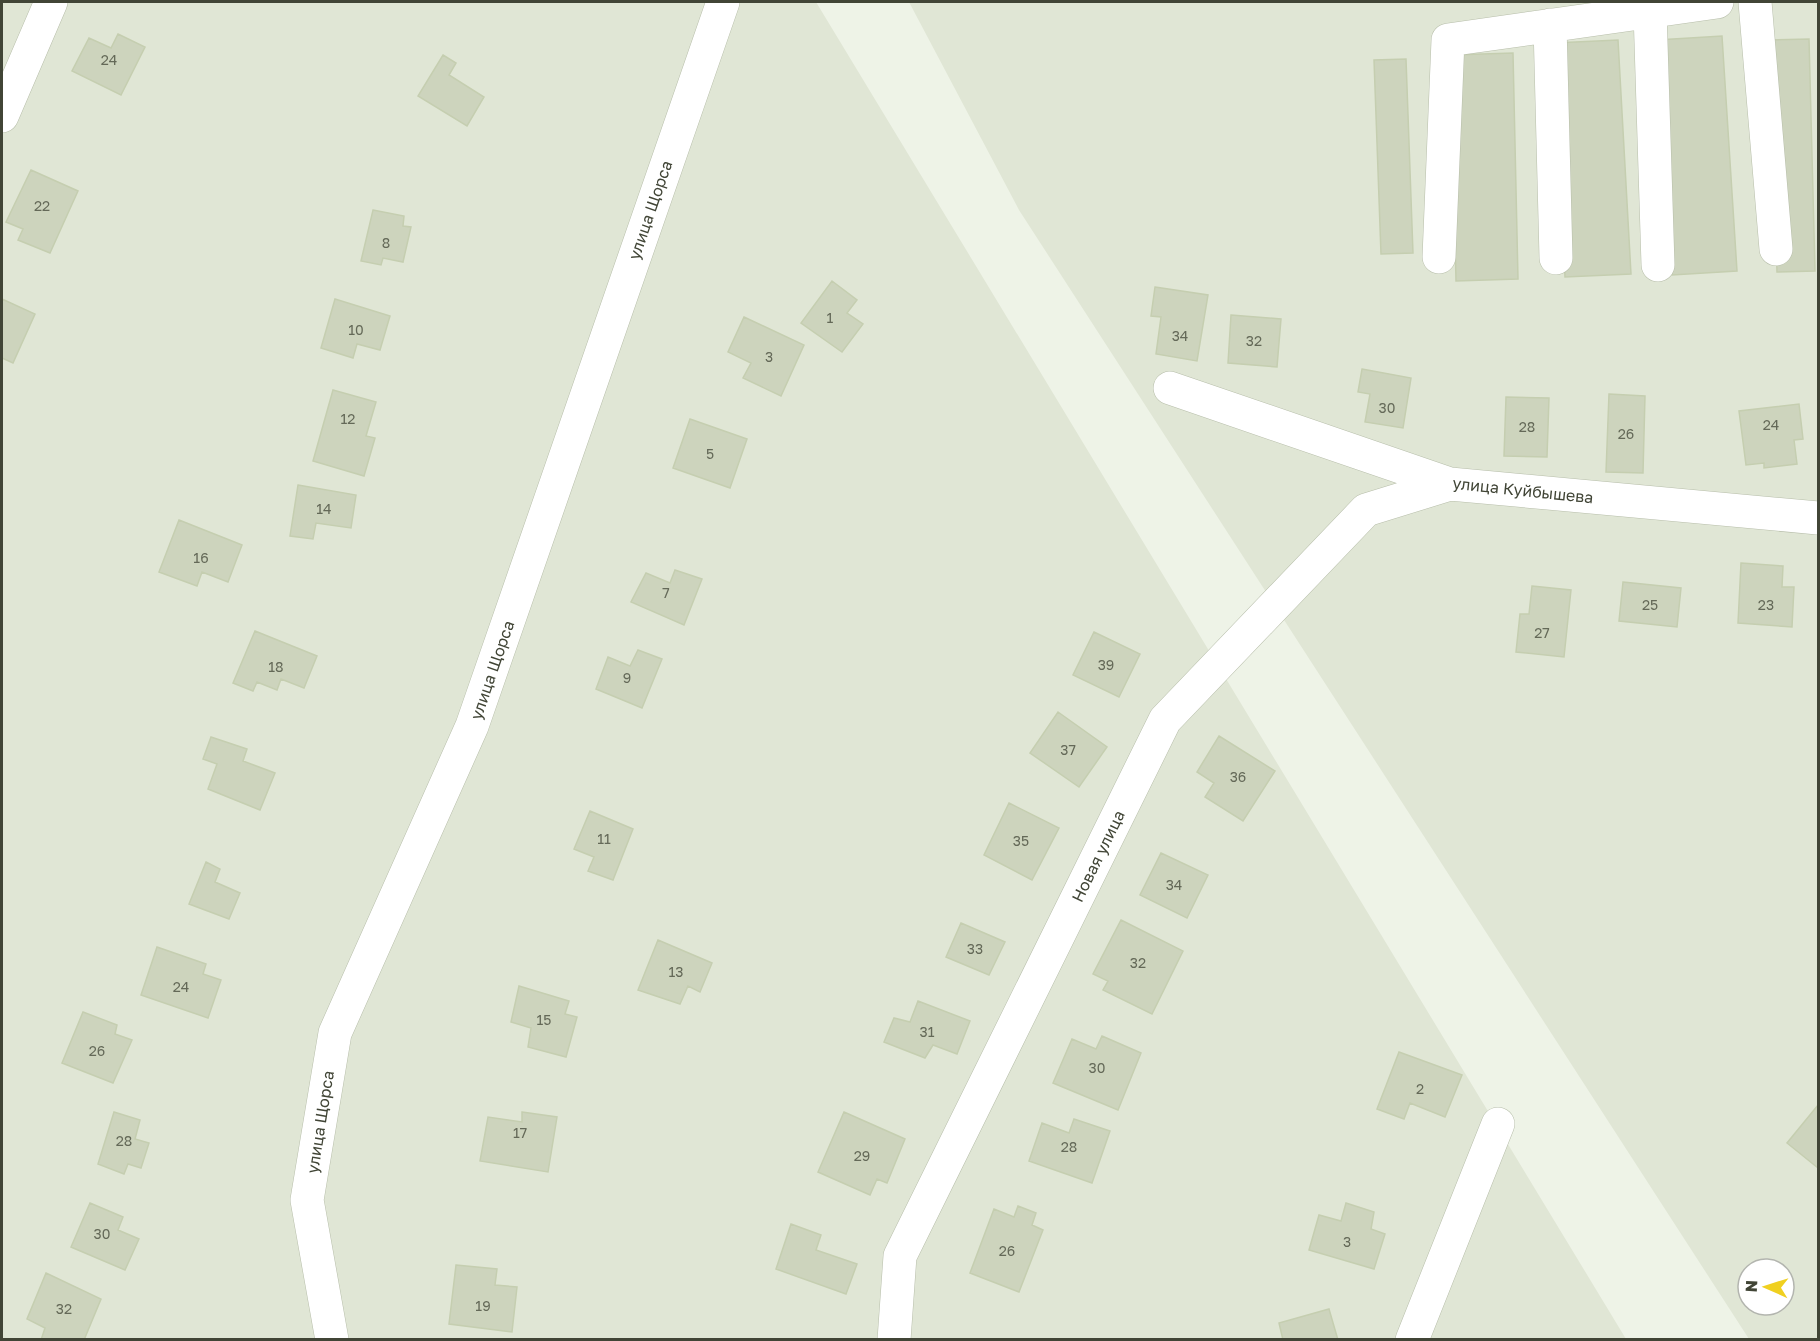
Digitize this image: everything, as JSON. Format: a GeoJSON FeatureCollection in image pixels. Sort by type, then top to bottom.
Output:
{"type":"FeatureCollection","features":[{"type":"Feature","properties":{"kind":"street"},"geometry":{"type":"LineString","coordinates":[[2,116],[51,2]]}},
{"type":"Feature","properties":{"kind":"street","name":"улица Щорса"},"geometry":{"type":"LineString","coordinates":[[332,1340],[307,1200],[335,1033],[472,726],[723,2]]}},
{"type":"Feature","properties":{"kind":"street"},"geometry":{"type":"LineString","coordinates":[[1439,257],[1448,40],[1717,2]]}},
{"type":"Feature","properties":{"kind":"street"},"geometry":{"type":"LineString","coordinates":[[1755,2],[1776,249]]}},
{"type":"Feature","properties":{"kind":"street"},"geometry":{"type":"LineString","coordinates":[[1650,11],[1658,265]]}},
{"type":"Feature","properties":{"kind":"street"},"geometry":{"type":"LineString","coordinates":[[1550,25],[1556,258]]}},
{"type":"Feature","properties":{"kind":"street","name":"улица Куйбышева"},"geometry":{"type":"LineString","coordinates":[[1170,388],[1450,484],[1818,518]]}},
{"type":"Feature","properties":{"kind":"street","name":"Новая улица"},"geometry":{"type":"LineString","coordinates":[[894,1340],[900,1256],[1165,720],[1366,510],[1450,484]]}},
{"type":"Feature","properties":{"kind":"street"},"geometry":{"type":"LineString","coordinates":[[1412,1340],[1498,1124]]}},
{"type":"Feature","properties":{"kind":"shaded area"},"geometry":{"type":"Polygon","coordinates":[[[2,2],[816,2],[1626,1339],[2,1340],[2,2]]]}},
{"type":"Feature","properties":{"kind":"shaded area"},"geometry":{"type":"Polygon","coordinates":[[[909,2],[1818,2],[1818,1339],[1749,1339],[1019,210],[909,2]]]}},
{"type":"Feature","properties":{"kind":"building"},"geometry":{"type":"Polygon","coordinates":[[[118,34],[145,47],[121,95],[72,71],[89,38],[111,48],[118,34]]]}},
{"type":"Feature","properties":{"kind":"building"},"geometry":{"type":"Polygon","coordinates":[[[1722,36],[1737,271],[1672,275],[1657,40],[1722,36]]]}},
{"type":"Feature","properties":{"kind":"building"},"geometry":{"type":"Polygon","coordinates":[[[1809,39],[1815,271],[1777,272],[1770,40],[1809,39]]]}},
{"type":"Feature","properties":{"kind":"building"},"geometry":{"type":"Polygon","coordinates":[[[1618,40],[1631,274],[1565,277],[1554,43],[1618,40]]]}},
{"type":"Feature","properties":{"kind":"building"},"geometry":{"type":"Polygon","coordinates":[[[1513,53],[1518,279],[1456,281],[1451,55],[1513,53]]]}},
{"type":"Feature","properties":{"kind":"building"},"geometry":{"type":"Polygon","coordinates":[[[443,55],[456,63],[449,75],[484,97],[467,126],[418,96],[443,55]]]}},
{"type":"Feature","properties":{"kind":"building"},"geometry":{"type":"Polygon","coordinates":[[[1406,59],[1413,253],[1381,254],[1374,60],[1406,59]]]}},
{"type":"Feature","properties":{"kind":"building"},"geometry":{"type":"Polygon","coordinates":[[[31,170],[78,191],[50,253],[18,240],[23,229],[6,222],[31,170]]]}},
{"type":"Feature","properties":{"kind":"building"},"geometry":{"type":"Polygon","coordinates":[[[373,210],[404,216],[403,226],[411,227],[403,262],[383,258],[381,265],[361,261],[373,210]]]}},
{"type":"Feature","properties":{"kind":"building"},"geometry":{"type":"Polygon","coordinates":[[[832,281],[857,300],[847,313],[863,324],[842,352],[801,323],[832,281]]]}},
{"type":"Feature","properties":{"kind":"building"},"geometry":{"type":"Polygon","coordinates":[[[1155,287],[1208,295],[1197,361],[1156,354],[1161,317],[1151,316],[1155,287]]]}},
{"type":"Feature","properties":{"kind":"building"},"geometry":{"type":"Polygon","coordinates":[[[2,299],[35,314],[13,363],[2,358],[2,299]]]}},
{"type":"Feature","properties":{"kind":"building"},"geometry":{"type":"Polygon","coordinates":[[[335,299],[390,316],[380,350],[357,344],[353,358],[321,348],[335,299]]]}},
{"type":"Feature","properties":{"kind":"building"},"geometry":{"type":"Polygon","coordinates":[[[1231,315],[1281,319],[1277,367],[1228,363],[1231,315]]]}},
{"type":"Feature","properties":{"kind":"building"},"geometry":{"type":"Polygon","coordinates":[[[744,317],[804,345],[781,396],[743,378],[751,363],[728,352],[744,317]]]}},
{"type":"Feature","properties":{"kind":"building"},"geometry":{"type":"Polygon","coordinates":[[[1362,369],[1411,378],[1403,428],[1365,422],[1370,394],[1358,392],[1362,369]]]}},
{"type":"Feature","properties":{"kind":"building"},"geometry":{"type":"Polygon","coordinates":[[[333,390],[376,402],[366,436],[375,438],[364,476],[313,461],[333,390]]]}},
{"type":"Feature","properties":{"kind":"building"},"geometry":{"type":"Polygon","coordinates":[[[1609,394],[1645,396],[1643,473],[1606,472],[1609,394]]]}},
{"type":"Feature","properties":{"kind":"building"},"geometry":{"type":"Polygon","coordinates":[[[1506,397],[1549,398],[1547,457],[1504,456],[1506,397]]]}},
{"type":"Feature","properties":{"kind":"building"},"geometry":{"type":"Polygon","coordinates":[[[1799,404],[1803,439],[1794,440],[1797,464],[1764,468],[1764,463],[1746,465],[1739,411],[1799,404]]]}},
{"type":"Feature","properties":{"kind":"building"},"geometry":{"type":"Polygon","coordinates":[[[690,419],[747,439],[730,488],[673,468],[690,419]]]}},
{"type":"Feature","properties":{"kind":"building"},"geometry":{"type":"Polygon","coordinates":[[[298,485],[356,495],[351,528],[316,523],[313,539],[290,536],[298,485]]]}},
{"type":"Feature","properties":{"kind":"building"},"geometry":{"type":"Polygon","coordinates":[[[179,520],[242,545],[228,582],[202,572],[197,586],[159,572],[179,520]]]}},
{"type":"Feature","properties":{"kind":"building"},"geometry":{"type":"Polygon","coordinates":[[[1741,563],[1783,566],[1782,587],[1794,587],[1792,627],[1738,623],[1741,563]]]}},
{"type":"Feature","properties":{"kind":"building"},"geometry":{"type":"Polygon","coordinates":[[[675,570],[702,579],[684,625],[631,602],[646,573],[670,583],[675,570]]]}},
{"type":"Feature","properties":{"kind":"building"},"geometry":{"type":"Polygon","coordinates":[[[1623,582],[1681,588],[1677,627],[1619,621],[1623,582]]]}},
{"type":"Feature","properties":{"kind":"building"},"geometry":{"type":"Polygon","coordinates":[[[1532,586],[1571,590],[1564,657],[1516,652],[1520,614],[1529,614],[1532,586]]]}},
{"type":"Feature","properties":{"kind":"building"},"geometry":{"type":"Polygon","coordinates":[[[255,631],[317,656],[304,688],[281,679],[277,690],[257,682],[253,691],[233,683],[255,631]]]}},
{"type":"Feature","properties":{"kind":"building"},"geometry":{"type":"Polygon","coordinates":[[[1094,632],[1140,654],[1119,697],[1073,675],[1094,632]]]}},
{"type":"Feature","properties":{"kind":"building"},"geometry":{"type":"Polygon","coordinates":[[[638,650],[662,659],[642,708],[596,689],[608,657],[630,666],[638,650]]]}},
{"type":"Feature","properties":{"kind":"building"},"geometry":{"type":"Polygon","coordinates":[[[1058,712],[1107,747],[1079,787],[1030,753],[1058,712]]]}},
{"type":"Feature","properties":{"kind":"building"},"geometry":{"type":"Polygon","coordinates":[[[1219,736],[1275,771],[1243,821],[1205,797],[1214,783],[1197,772],[1219,736]]]}},
{"type":"Feature","properties":{"kind":"building"},"geometry":{"type":"Polygon","coordinates":[[[211,737],[247,749],[243,761],[275,773],[260,810],[208,789],[217,764],[203,759],[211,737]]]}},
{"type":"Feature","properties":{"kind":"building"},"geometry":{"type":"Polygon","coordinates":[[[1009,803],[1059,828],[1032,880],[984,855],[1009,803]]]}},
{"type":"Feature","properties":{"kind":"building"},"geometry":{"type":"Polygon","coordinates":[[[590,811],[633,829],[613,880],[588,871],[594,857],[574,849],[590,811]]]}},
{"type":"Feature","properties":{"kind":"building"},"geometry":{"type":"Polygon","coordinates":[[[1161,853],[1208,875],[1187,918],[1140,895],[1161,853]]]}},
{"type":"Feature","properties":{"kind":"building"},"geometry":{"type":"Polygon","coordinates":[[[206,862],[220,869],[215,882],[240,893],[229,919],[189,904],[206,862]]]}},
{"type":"Feature","properties":{"kind":"building"},"geometry":{"type":"Polygon","coordinates":[[[1121,920],[1183,951],[1152,1014],[1103,990],[1108,981],[1093,974],[1121,920]]]}},
{"type":"Feature","properties":{"kind":"building"},"geometry":{"type":"Polygon","coordinates":[[[961,923],[1005,942],[989,975],[946,957],[961,923]]]}},
{"type":"Feature","properties":{"kind":"building"},"geometry":{"type":"Polygon","coordinates":[[[658,940],[712,963],[700,992],[688,986],[680,1004],[638,990],[658,940]]]}},
{"type":"Feature","properties":{"kind":"building"},"geometry":{"type":"Polygon","coordinates":[[[157,947],[206,964],[203,974],[221,980],[208,1018],[141,995],[157,947]]]}},
{"type":"Feature","properties":{"kind":"building"},"geometry":{"type":"Polygon","coordinates":[[[519,986],[569,1001],[565,1014],[577,1017],[566,1057],[528,1047],[531,1028],[511,1022],[519,986]]]}},
{"type":"Feature","properties":{"kind":"building"},"geometry":{"type":"Polygon","coordinates":[[[918,1001],[970,1021],[957,1054],[933,1045],[925,1058],[884,1042],[894,1018],[910,1022],[918,1001]]]}},
{"type":"Feature","properties":{"kind":"building"},"geometry":{"type":"Polygon","coordinates":[[[83,1012],[117,1025],[115,1034],[132,1040],[113,1083],[62,1063],[83,1012]]]}},
{"type":"Feature","properties":{"kind":"building"},"geometry":{"type":"Polygon","coordinates":[[[1102,1036],[1141,1053],[1118,1110],[1053,1083],[1072,1039],[1096,1049],[1102,1036]]]}},
{"type":"Feature","properties":{"kind":"building"},"geometry":{"type":"Polygon","coordinates":[[[1399,1052],[1462,1075],[1445,1117],[1410,1103],[1404,1119],[1377,1109],[1399,1052]]]}},
{"type":"Feature","properties":{"kind":"building"},"geometry":{"type":"Polygon","coordinates":[[[1818,1105],[1818,1168],[1787,1143],[1818,1105]]]}},
{"type":"Feature","properties":{"kind":"building"},"geometry":{"type":"Polygon","coordinates":[[[114,1112],[140,1120],[135,1139],[149,1143],[141,1168],[128,1164],[124,1174],[98,1164],[114,1112]]]}},
{"type":"Feature","properties":{"kind":"building"},"geometry":{"type":"Polygon","coordinates":[[[522,1112],[557,1117],[548,1172],[480,1161],[488,1117],[522,1122],[522,1112]]]}},
{"type":"Feature","properties":{"kind":"building"},"geometry":{"type":"Polygon","coordinates":[[[844,1112],[905,1139],[887,1183],[877,1179],[870,1195],[818,1172],[844,1112]]]}},
{"type":"Feature","properties":{"kind":"building"},"geometry":{"type":"Polygon","coordinates":[[[1074,1119],[1110,1131],[1092,1183],[1029,1161],[1042,1123],[1069,1133],[1074,1119]]]}},
{"type":"Feature","properties":{"kind":"building"},"geometry":{"type":"Polygon","coordinates":[[[90,1203],[123,1217],[118,1230],[139,1239],[125,1270],[71,1247],[90,1203]]]}},
{"type":"Feature","properties":{"kind":"building"},"geometry":{"type":"Polygon","coordinates":[[[1346,1203],[1374,1212],[1371,1229],[1385,1234],[1374,1269],[1309,1250],[1319,1215],[1341,1221],[1346,1203]]]}},
{"type":"Feature","properties":{"kind":"building"},"geometry":{"type":"Polygon","coordinates":[[[1018,1206],[1036,1213],[1032,1225],[1043,1230],[1019,1292],[970,1273],[994,1209],[1014,1217],[1018,1206]]]}},
{"type":"Feature","properties":{"kind":"building"},"geometry":{"type":"Polygon","coordinates":[[[791,1224],[821,1235],[816,1250],[857,1264],[846,1294],[776,1269],[791,1224]]]}},
{"type":"Feature","properties":{"kind":"building"},"geometry":{"type":"Polygon","coordinates":[[[456,1265],[497,1269],[495,1285],[517,1287],[512,1332],[449,1324],[456,1265]]]}},
{"type":"Feature","properties":{"kind":"building"},"geometry":{"type":"Polygon","coordinates":[[[46,1273],[101,1299],[84,1340],[41,1340],[45,1328],[27,1319],[46,1273]]]}},
{"type":"Feature","properties":{"kind":"building"},"geometry":{"type":"Polygon","coordinates":[[[1329,1309],[1338,1340],[1283,1340],[1279,1323],[1329,1309]]]}}]}
